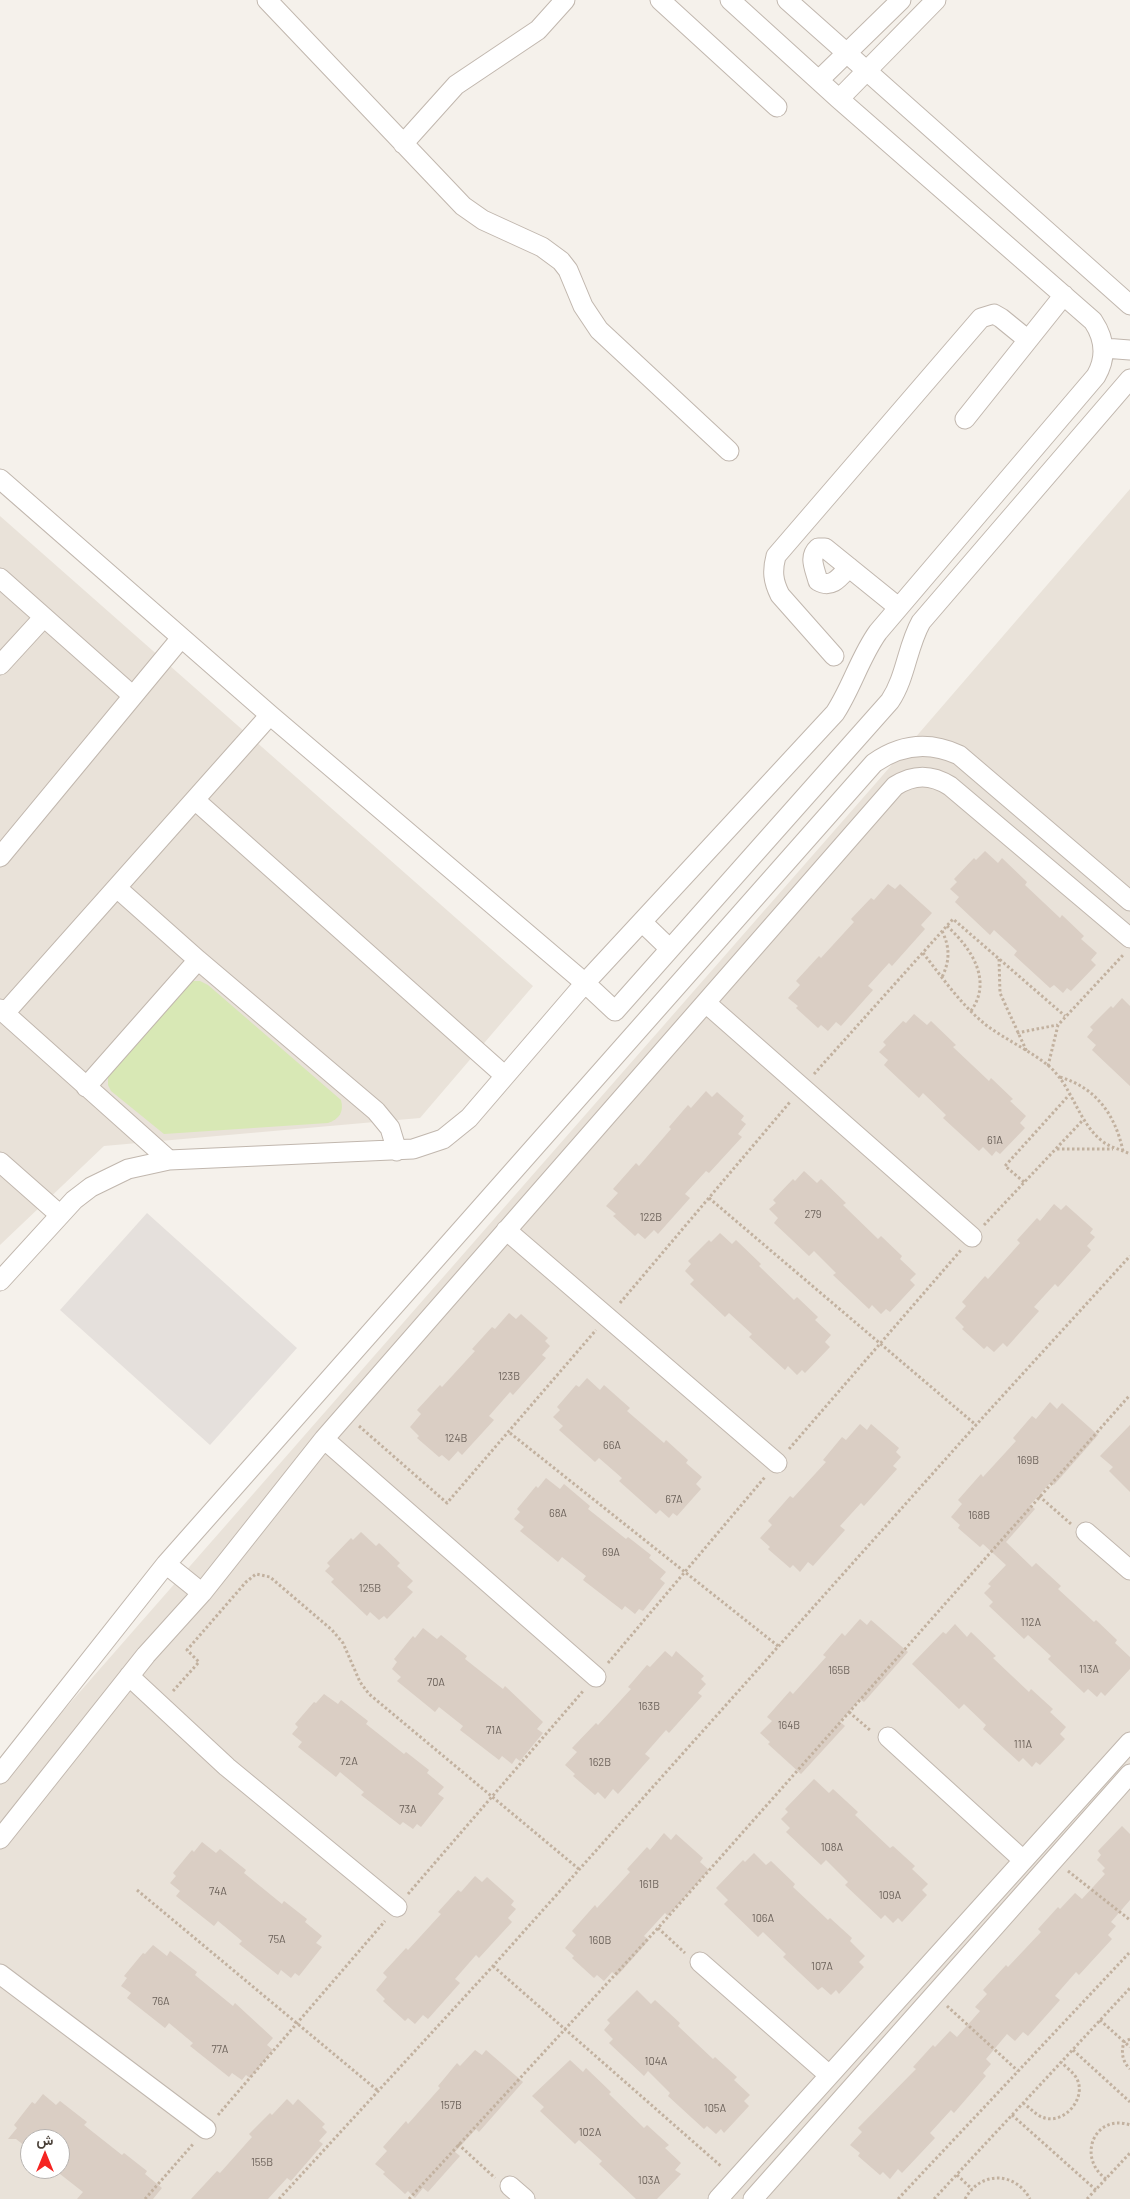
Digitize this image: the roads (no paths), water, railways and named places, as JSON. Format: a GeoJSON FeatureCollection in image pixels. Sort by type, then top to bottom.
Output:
{"type":"FeatureCollection","features":[{"type":"Feature","properties":{"kind":"street"},"geometry":{"type":"LineString","coordinates":[[267,0],[463,206],[483,220],[542,247],[561,261],[568,270],[583,306],[598,330],[729,451]]}},
{"type":"Feature","properties":{"kind":"street"},"geometry":{"type":"LineString","coordinates":[[403,144],[456,85],[526,40],[566,0]]}},
{"type":"Feature","properties":{"kind":"street"},"geometry":{"type":"LineString","coordinates":[[660,0],[777,107]]}},
{"type":"Feature","properties":{"kind":"street"},"geometry":{"type":"LineString","coordinates":[[0,1281],[59,1214],[91,1187],[128,1169],[169,1160],[396,1150],[428,1145],[457,1130],[490,1095],[504,1075],[585,983],[835,713],[848,692],[869,643],[1096,376],[1101,367],[1104,348],[1102,338],[1093,321],[839,99],[730,0]]}},
{"type":"Feature","properties":{"kind":"street"},"geometry":{"type":"LineString","coordinates":[[787,0],[1130,305]]}},
{"type":"Feature","properties":{"kind":"street"},"geometry":{"type":"LineString","coordinates":[[819,80],[902,0]]}},
{"type":"Feature","properties":{"kind":"street"},"geometry":{"type":"LineString","coordinates":[[839,99],[936,0]]}},
{"type":"Feature","properties":{"kind":"street"},"geometry":{"type":"LineString","coordinates":[[965,419],[1064,295]]}},
{"type":"Feature","properties":{"kind":"street"},"geometry":{"type":"LineString","coordinates":[[834,656],[780,595],[774,583],[773,568],[776,556],[981,318],[994,314],[1028,340]]}},
{"type":"Feature","properties":{"kind":"street"},"geometry":{"type":"LineString","coordinates":[[1104,348],[1130,350]]}},
{"type":"Feature","properties":{"kind":"street"},"geometry":{"type":"LineString","coordinates":[[0,480],[270,715],[585,983],[615,1011],[890,701],[905,673],[913,640],[922,622],[1130,379]]}},
{"type":"Feature","properties":{"kind":"street"},"geometry":{"type":"LineString","coordinates":[[849,567],[898,607]]}},
{"type":"Feature","properties":{"kind":"street"},"geometry":{"type":"LineString","coordinates":[[0,578],[133,696]]}},
{"type":"Feature","properties":{"kind":"street"},"geometry":{"type":"LineString","coordinates":[[0,665],[44,617]]}},
{"type":"Feature","properties":{"kind":"street"},"geometry":{"type":"LineString","coordinates":[[0,858],[181,638]]}},
{"type":"Feature","properties":{"kind":"street"},"geometry":{"type":"LineString","coordinates":[[169,1160],[2,1011],[117,888],[270,715]]}},
{"type":"Feature","properties":{"kind":"street"},"geometry":{"type":"LineString","coordinates":[[0,1774],[166,1564],[874,763],[896,750],[909,746],[935,746],[959,755],[1126,890],[1099,912]]}},
{"type":"Feature","properties":{"kind":"street"},"geometry":{"type":"LineString","coordinates":[[0,1839],[129,1676],[202,1593],[345,1414],[896,786],[905,780],[917,776],[929,776],[950,786],[1130,938]]}},
{"type":"Feature","properties":{"kind":"street"},"geometry":{"type":"LineString","coordinates":[[195,800],[504,1075]]}},
{"type":"Feature","properties":{"kind":"street"},"geometry":{"type":"LineString","coordinates":[[117,888],[198,960],[376,1111],[390,1128],[396,1150]]}},
{"type":"Feature","properties":{"kind":"street"},"geometry":{"type":"LineString","coordinates":[[642,922],[670,949]]}},
{"type":"Feature","properties":{"kind":"street"},"geometry":{"type":"LineString","coordinates":[[86,1087],[198,960]]}},
{"type":"Feature","properties":{"kind":"street"},"geometry":{"type":"LineString","coordinates":[[706,1003],[803,1086],[972,1237]]}},
{"type":"Feature","properties":{"kind":"street"},"geometry":{"type":"LineString","coordinates":[[0,1162],[59,1214]]}},
{"type":"Feature","properties":{"kind":"street"},"geometry":{"type":"LineString","coordinates":[[506,1230],[777,1462]]}},
{"type":"Feature","properties":{"kind":"street"},"geometry":{"type":"LineString","coordinates":[[324,1439],[596,1677]]}},
{"type":"Feature","properties":{"kind":"street"},"geometry":{"type":"LineString","coordinates":[[1088,1533],[1130,1570]]}},
{"type":"Feature","properties":{"kind":"street"},"geometry":{"type":"LineString","coordinates":[[166,1564],[202,1593]]}},
{"type":"Feature","properties":{"kind":"street"},"geometry":{"type":"LineString","coordinates":[[129,1676],[227,1767],[396,1907]]}},
{"type":"Feature","properties":{"kind":"street"},"geometry":{"type":"LineString","coordinates":[[888,1737],[1023,1860]]}},
{"type":"Feature","properties":{"kind":"street"},"geometry":{"type":"LineString","coordinates":[[718,2199],[1129,1744]]}},
{"type":"Feature","properties":{"kind":"street"},"geometry":{"type":"LineString","coordinates":[[753,2199],[1053,1860],[1129,1778],[1111,1764]]}},
{"type":"Feature","properties":{"kind":"street"},"geometry":{"type":"LineString","coordinates":[[702,1963],[829,2075]]}},
{"type":"Feature","properties":{"kind":"street"},"geometry":{"type":"LineString","coordinates":[[0,1974],[206,2129]]}}]}
